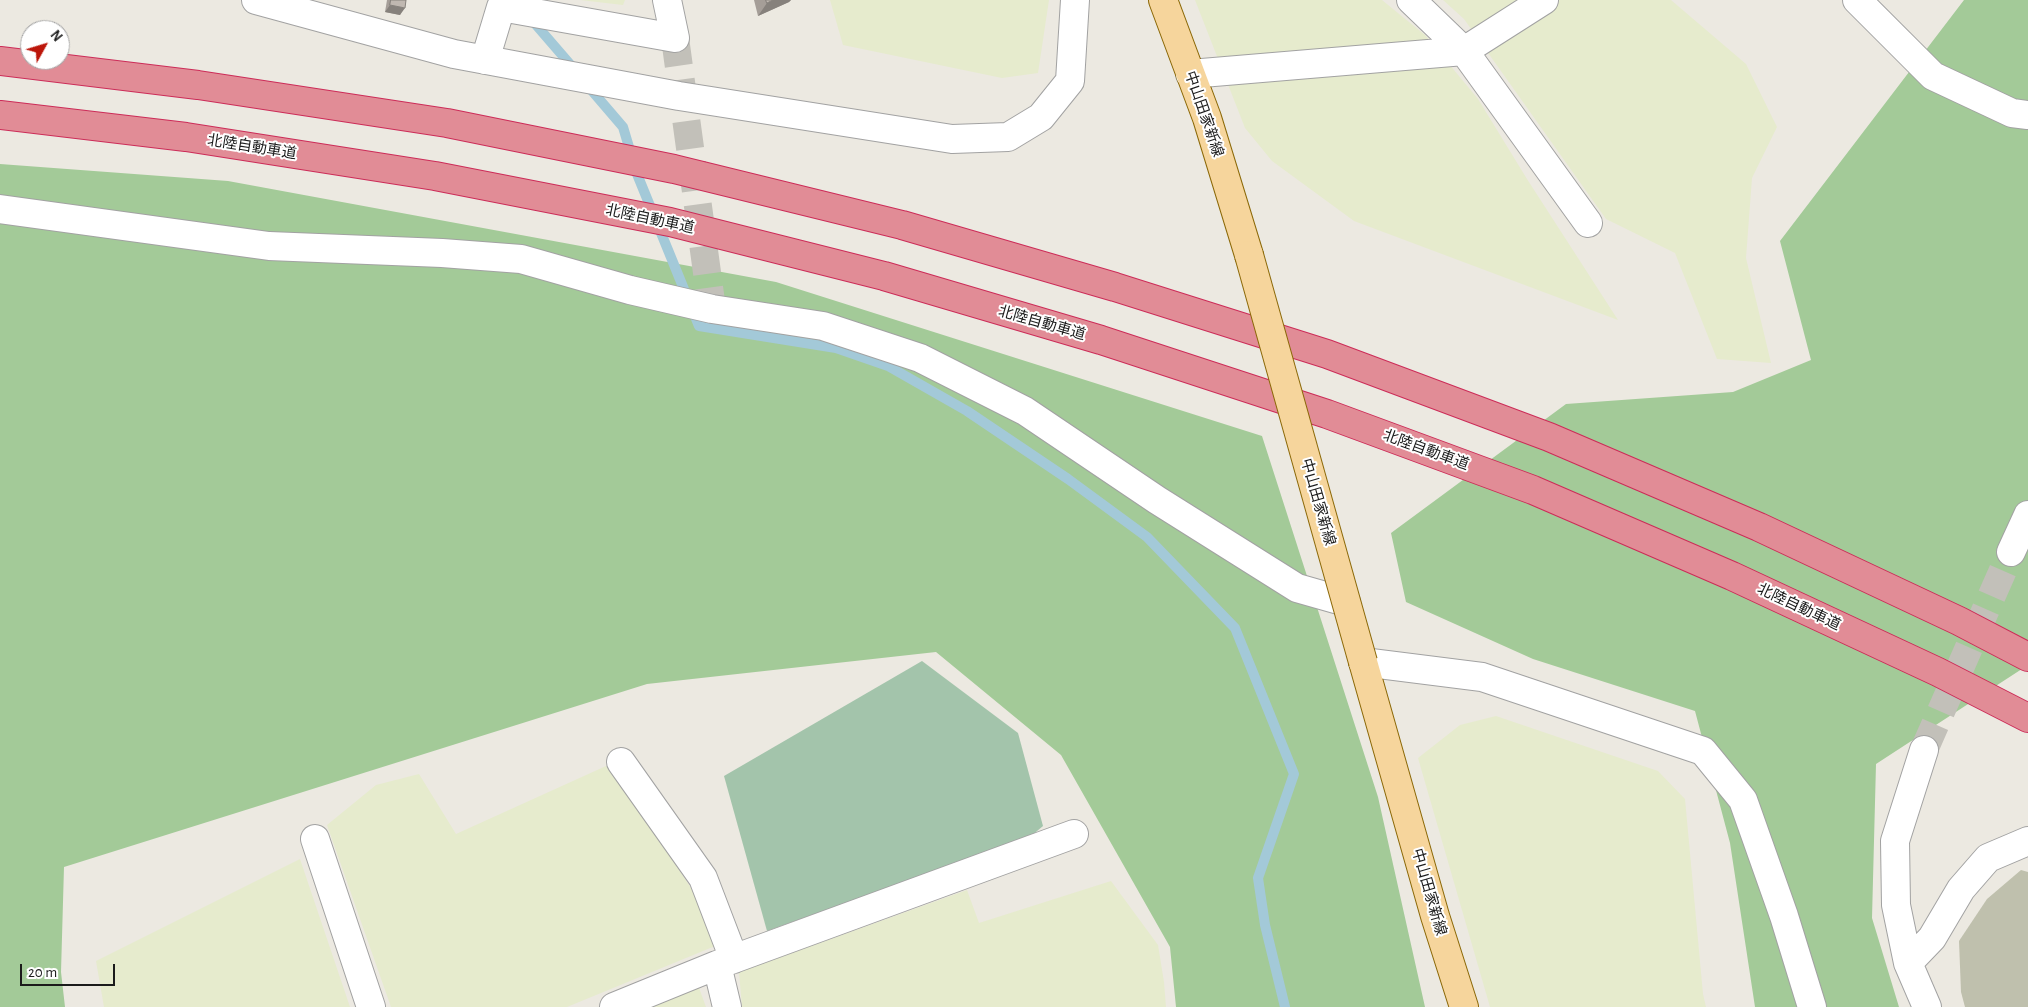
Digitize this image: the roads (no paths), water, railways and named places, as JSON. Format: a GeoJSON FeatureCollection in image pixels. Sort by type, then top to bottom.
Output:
{"type":"FeatureCollection","features":[{"type":"Feature","properties":{"kind":"highway"},"geometry":{"type":"LineString","coordinates":[[0,61],[198,85],[447,123],[665,167],[902,225],[1106,284],[1326,354],[1549,437],[1768,532],[1959,621],[2028,657]]}},
{"type":"Feature","properties":{"kind":"highway","name":"北陸自動車道"},"geometry":{"type":"LineString","coordinates":[[0,115],[186,137],[397,170],[670,222],[884,276],[1082,334],[1327,414],[1533,490],[1732,576],[1938,672],[2028,718]]}},
{"type":"Feature","properties":{"kind":"main road","name":"中山田家新線"},"geometry":{"type":"LineString","coordinates":[[1163,0],[1207,118],[1249,256],[1435,916],[1464,1007]]}},
{"type":"Feature","properties":{"kind":"street"},"geometry":{"type":"LineString","coordinates":[[256,0],[454,54],[679,96],[952,139],[1008,137],[1041,117],[1070,81],[1075,0]]}},
{"type":"Feature","properties":{"kind":"street"},"geometry":{"type":"LineString","coordinates":[[485,60],[502,3],[675,38],[667,0]]}},
{"type":"Feature","properties":{"kind":"street"},"geometry":{"type":"LineString","coordinates":[[1411,0],[1464,51],[1588,223]]}},
{"type":"Feature","properties":{"kind":"street"},"geometry":{"type":"LineString","coordinates":[[1190,74],[1464,51],[1544,0]]}},
{"type":"Feature","properties":{"kind":"street"},"geometry":{"type":"LineString","coordinates":[[1858,0],[1933,76],[2012,113],[2028,115]]}},
{"type":"Feature","properties":{"kind":"street"},"geometry":{"type":"LineString","coordinates":[[0,209],[269,246],[442,253],[521,260],[630,290],[712,309],[823,326],[920,358],[1025,411],[1157,500],[1297,588],[1346,602]]}},
{"type":"Feature","properties":{"kind":"street"},"geometry":{"type":"LineString","coordinates":[[2011,552],[2028,515]]}},
{"type":"Feature","properties":{"kind":"street"},"geometry":{"type":"LineString","coordinates":[[1363,662],[1482,677],[1703,751],[1743,800],[1784,916],[1812,1007]]}},
{"type":"Feature","properties":{"kind":"street"},"geometry":{"type":"LineString","coordinates":[[1924,750],[1895,841],[1896,905],[1908,964],[1927,1007]]}},
{"type":"Feature","properties":{"kind":"street"},"geometry":{"type":"LineString","coordinates":[[620,762],[703,878],[725,962],[727,1007]]}},
{"type":"Feature","properties":{"kind":"street"},"geometry":{"type":"LineString","coordinates":[[614,1007],[725,962],[1074,834]]}},
{"type":"Feature","properties":{"kind":"street"},"geometry":{"type":"LineString","coordinates":[[315,839],[371,1007]]}},
{"type":"Feature","properties":{"kind":"street"},"geometry":{"type":"LineString","coordinates":[[1908,964],[1932,938],[1961,889],[1988,858],[2028,841]]}},
{"type":"Feature","properties":{"kind":"waterway"},"geometry":{"type":"LineString","coordinates":[[531,19],[575,70]]}},
{"type":"Feature","properties":{"kind":"waterway"},"geometry":{"type":"LineString","coordinates":[[587,85],[623,127],[637,174],[699,326],[836,348],[888,366],[967,411],[1068,479],[1147,537],[1235,628],[1294,774],[1258,878],[1265,925],[1285,1007]]}},
{"type":"Feature","properties":{"kind":"tunnel"},"geometry":{"type":"LineString","coordinates":[[675,38],[712,309]]}},
{"type":"Feature","properties":{"kind":"tunnel"},"geometry":{"type":"LineString","coordinates":[[1924,750],[2011,552]]}}]}
